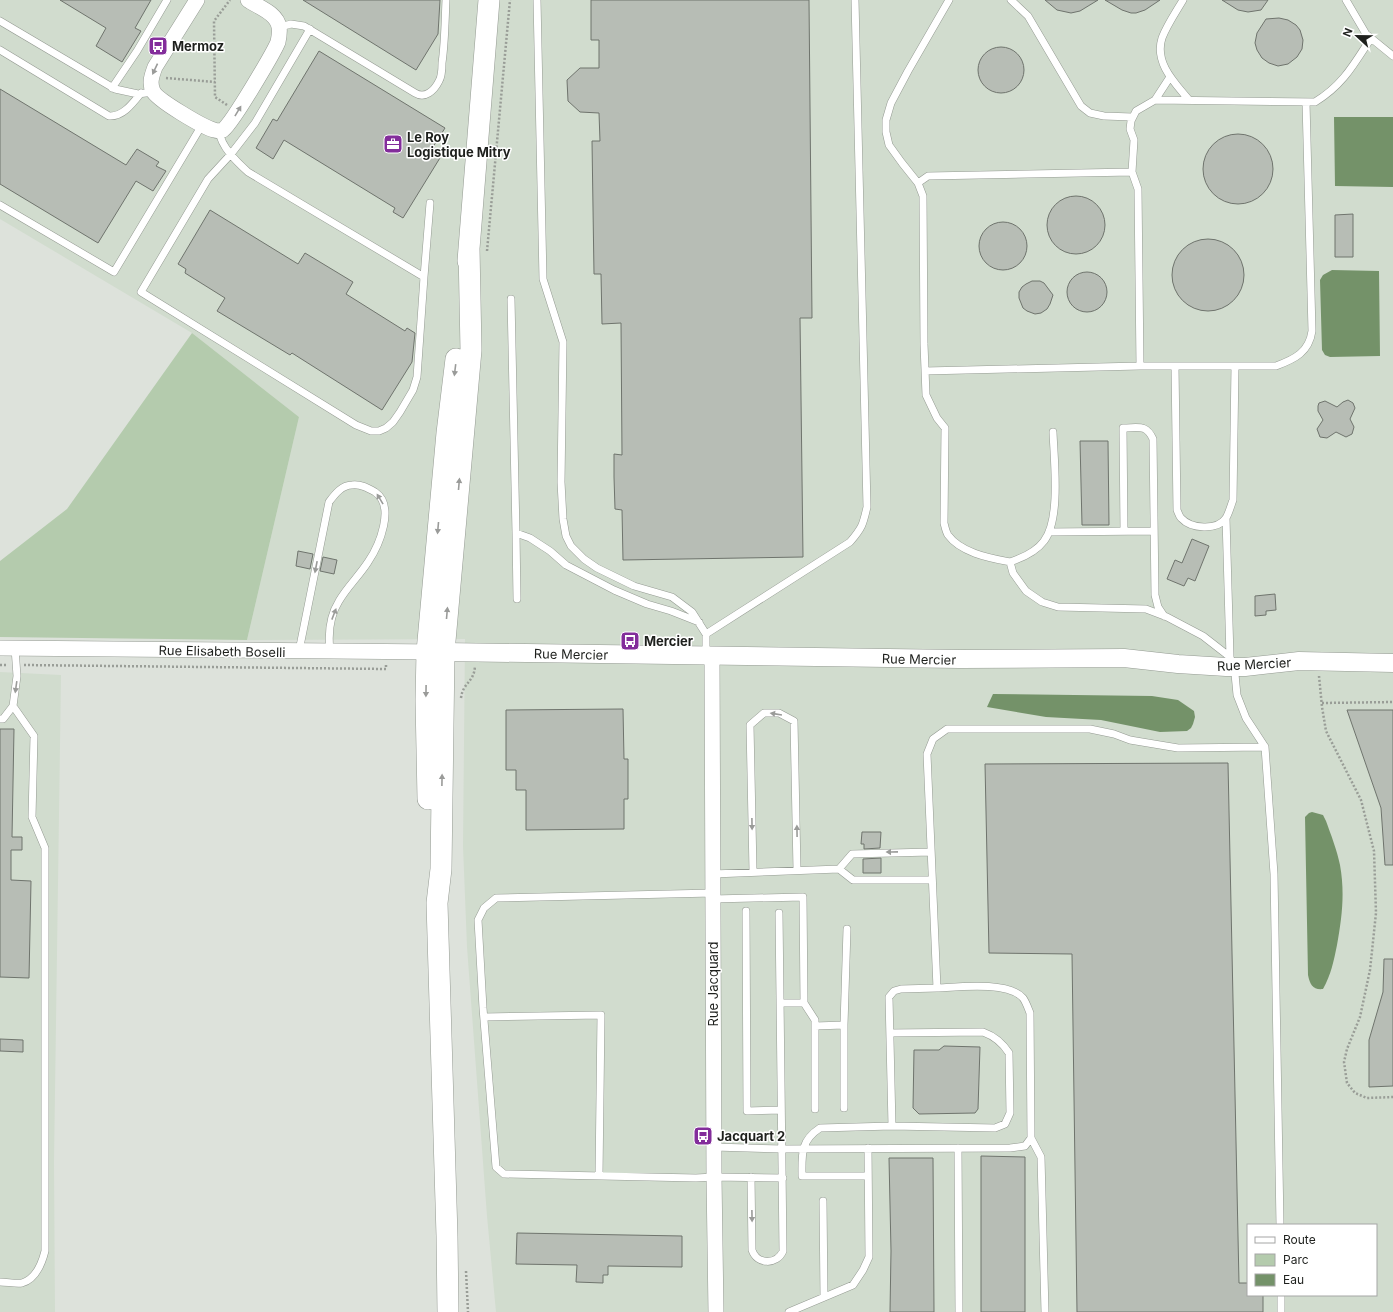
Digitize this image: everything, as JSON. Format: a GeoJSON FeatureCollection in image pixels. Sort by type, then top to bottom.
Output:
{"type":"FeatureCollection","features":[{"type":"Feature","properties":{"kind":"main road"},"geometry":{"type":"LineString","coordinates":[[448,1312],[437,903],[432,881],[426,700],[435,652],[447,433],[469,248],[489,0]]}},
{"type":"Feature","properties":{"kind":"main road"},"geometry":{"type":"LineString","coordinates":[[447,1236],[459,1312]]}},
{"type":"Feature","properties":{"kind":"street"},"geometry":{"type":"LineString","coordinates":[[197,0],[158,62],[152,76],[152,86],[147,93],[214,130],[219,131],[224,130],[228,126],[278,43],[280,28],[273,15],[248,0]]}},
{"type":"Feature","properties":{"kind":"street","name":"Rue Elisabeth Boselli"},"geometry":{"type":"LineString","coordinates":[[7,648],[435,652]]}},
{"type":"Feature","properties":{"kind":"street","name":"Rue Mercier"},"geometry":{"type":"LineString","coordinates":[[435,652],[960,659],[1124,658],[1178,664],[1231,662],[1244,667],[1300,662],[1393,662]]}},
{"type":"Feature","properties":{"kind":"street","name":"Rue Jacquard"},"geometry":{"type":"LineString","coordinates":[[709,656],[714,874],[714,1177],[716,1312]]}},
{"type":"Feature","properties":{"kind":"lane"},"geometry":{"type":"LineString","coordinates":[[112,88],[137,51],[167,0]]}},
{"type":"Feature","properties":{"kind":"lane"},"geometry":{"type":"LineString","coordinates":[[280,28],[291,24],[297,24],[310,29],[419,96],[425,95],[434,88],[441,75],[444,49],[446,0]]}},
{"type":"Feature","properties":{"kind":"lane"},"geometry":{"type":"LineString","coordinates":[[537,0],[543,280],[563,342],[561,482],[563,519],[566,536],[571,546],[584,559],[598,568],[634,586],[672,597],[692,612],[706,634],[709,656]]}},
{"type":"Feature","properties":{"kind":"lane"},"geometry":{"type":"LineString","coordinates":[[706,634],[850,542],[861,529],[864,522],[867,507],[855,0]]}},
{"type":"Feature","properties":{"kind":"lane"},"geometry":{"type":"LineString","coordinates":[[950,0],[908,71],[891,104],[886,120],[886,132],[889,145],[918,183],[923,196],[926,395],[937,418],[945,428],[944,523],[947,534],[967,550],[1010,562],[1026,557],[1044,542],[1052,525],[1055,509],[1053,432]]}},
{"type":"Feature","properties":{"kind":"lane"},"geometry":{"type":"LineString","coordinates":[[1011,0],[1028,16],[1081,106],[1090,113],[1104,116],[1132,117]]}},
{"type":"Feature","properties":{"kind":"lane"},"geometry":{"type":"LineString","coordinates":[[1182,0],[1162,38],[1160,49],[1161,59],[1170,77],[1189,100]]}},
{"type":"Feature","properties":{"kind":"lane"},"geometry":{"type":"LineString","coordinates":[[1346,0],[1366,34],[1393,56]]}},
{"type":"Feature","properties":{"kind":"lane"},"geometry":{"type":"LineString","coordinates":[[0,21],[112,88],[123,92],[147,93]]}},
{"type":"Feature","properties":{"kind":"lane"},"geometry":{"type":"LineString","coordinates":[[310,29],[255,122],[231,154],[208,179],[141,292],[356,425],[371,431],[379,431],[386,428],[393,422],[408,400],[416,384],[430,203]]}},
{"type":"Feature","properties":{"kind":"lane"},"geometry":{"type":"LineString","coordinates":[[1155,100],[1314,102],[1337,86],[1348,73],[1371,38]]}},
{"type":"Feature","properties":{"kind":"lane"},"geometry":{"type":"LineString","coordinates":[[0,50],[109,116],[120,114],[147,93]]}},
{"type":"Feature","properties":{"kind":"lane"},"geometry":{"type":"LineString","coordinates":[[1140,366],[1138,189],[1132,172],[1134,140],[1130,129],[1132,117],[1136,111],[1155,100],[1170,77]]}},
{"type":"Feature","properties":{"kind":"lane"},"geometry":{"type":"LineString","coordinates":[[925,371],[1140,366],[1276,366],[1284,364],[1301,354],[1311,338],[1312,331],[1306,102]]}},
{"type":"Feature","properties":{"kind":"lane"},"geometry":{"type":"LineString","coordinates":[[0,206],[114,272],[203,124]]}},
{"type":"Feature","properties":{"kind":"lane"},"geometry":{"type":"LineString","coordinates":[[219,131],[231,154],[248,172],[424,277]]}},
{"type":"Feature","properties":{"kind":"lane"},"geometry":{"type":"LineString","coordinates":[[918,183],[928,176],[1132,172]]}},
{"type":"Feature","properties":{"kind":"lane"},"geometry":{"type":"LineString","coordinates":[[511,299],[516,599]]}},
{"type":"Feature","properties":{"kind":"lane"},"geometry":{"type":"LineString","coordinates":[[1175,366],[1177,510],[1181,518],[1189,524],[1200,527],[1216,526],[1226,518]]}},
{"type":"Feature","properties":{"kind":"lane"},"geometry":{"type":"LineString","coordinates":[[1235,366],[1233,500],[1226,518],[1231,662],[1237,695],[1246,718],[1264,747],[1274,874],[1280,1224]]}},
{"type":"Feature","properties":{"kind":"lane"},"geometry":{"type":"LineString","coordinates":[[1124,531],[1123,428],[1145,428],[1150,432],[1153,439],[1155,595],[1158,606],[1164,616]]}},
{"type":"Feature","properties":{"kind":"lane"},"geometry":{"type":"LineString","coordinates":[[299,651],[329,502],[337,491],[349,485],[356,484],[368,488],[378,494],[383,502],[386,515],[382,534],[369,561],[339,601],[332,616],[328,635],[330,652]]}},
{"type":"Feature","properties":{"kind":"lane"},"geometry":{"type":"LineString","coordinates":[[1049,532],[1154,531]]}},
{"type":"Feature","properties":{"kind":"lane"},"geometry":{"type":"LineString","coordinates":[[516,533],[530,538],[550,551],[566,565],[614,590],[647,604],[671,611],[699,622]]}},
{"type":"Feature","properties":{"kind":"lane"},"geometry":{"type":"LineString","coordinates":[[1010,562],[1013,573],[1026,591],[1042,602],[1058,607],[1146,609],[1164,616],[1204,636],[1231,662]]}},
{"type":"Feature","properties":{"kind":"lane"},"geometry":{"type":"LineString","coordinates":[[0,719],[3,719],[13,706],[17,676],[17,665],[7,648]]}},
{"type":"Feature","properties":{"kind":"lane"},"geometry":{"type":"LineString","coordinates":[[0,1282],[22,1282],[34,1275],[42,1263],[45,1251],[45,848],[32,817],[34,736],[13,706]]}},
{"type":"Feature","properties":{"kind":"lane"},"geometry":{"type":"LineString","coordinates":[[754,872],[750,725],[764,713],[779,712],[794,721],[797,870]]}},
{"type":"Feature","properties":{"kind":"lane"},"geometry":{"type":"LineString","coordinates":[[937,988],[927,754],[933,739],[946,729],[1090,729],[1114,734],[1130,740],[1178,748],[1264,747]]}},
{"type":"Feature","properties":{"kind":"lane"},"geometry":{"type":"LineString","coordinates":[[839,869],[852,854],[931,852]]}},
{"type":"Feature","properties":{"kind":"lane"},"geometry":{"type":"LineString","coordinates":[[714,874],[839,869],[853,880],[932,880]]}},
{"type":"Feature","properties":{"kind":"lane"},"geometry":{"type":"LineString","coordinates":[[783,1178],[696,1178],[504,1174],[496,1167],[478,920],[484,908],[496,898],[713,896],[803,897],[804,1002],[815,1020],[815,1109]]}},
{"type":"Feature","properties":{"kind":"lane"},"geometry":{"type":"LineString","coordinates":[[746,911],[747,1111],[781,1110]]}},
{"type":"Feature","properties":{"kind":"lane"},"geometry":{"type":"LineString","coordinates":[[751,1177],[752,1250],[756,1258],[762,1261],[770,1262],[779,1258],[783,1251],[780,912]]}},
{"type":"Feature","properties":{"kind":"lane"},"geometry":{"type":"LineString","coordinates":[[844,1108],[844,1025],[847,929]]}},
{"type":"Feature","properties":{"kind":"lane"},"geometry":{"type":"LineString","coordinates":[[892,1126],[889,997],[894,991],[901,989],[995,987],[1013,991],[1023,998],[1030,1013],[1031,1138],[1041,1158],[1045,1312]]}},
{"type":"Feature","properties":{"kind":"lane"},"geometry":{"type":"LineString","coordinates":[[780,1003],[804,1002]]}},
{"type":"Feature","properties":{"kind":"lane"},"geometry":{"type":"LineString","coordinates":[[484,1017],[601,1015],[599,1176]]}},
{"type":"Feature","properties":{"kind":"lane"},"geometry":{"type":"LineString","coordinates":[[815,1026],[844,1025]]}},
{"type":"Feature","properties":{"kind":"lane"},"geometry":{"type":"LineString","coordinates":[[868,1176],[802,1176],[802,1148],[814,1132],[820,1128],[892,1126],[995,1128],[1005,1124],[1010,1113],[1009,1053],[1004,1045],[992,1036],[983,1032],[890,1033]]}},
{"type":"Feature","properties":{"kind":"lane"},"geometry":{"type":"LineString","coordinates":[[714,1147],[782,1149],[1010,1148],[1025,1146],[1031,1138]]}},
{"type":"Feature","properties":{"kind":"lane"},"geometry":{"type":"LineString","coordinates":[[789,1312],[853,1285],[863,1270],[869,1257],[868,1148]]}},
{"type":"Feature","properties":{"kind":"lane"},"geometry":{"type":"LineString","coordinates":[[958,1148],[959,1312]]}},
{"type":"Feature","properties":{"kind":"lane"},"geometry":{"type":"LineString","coordinates":[[823,1202],[824,1297]]}},
{"type":"Feature","properties":{"kind":"lane"},"geometry":{"type":"LineString","coordinates":[[1281,1296],[1281,1312]]}},
{"type":"Feature","properties":{"kind":"path"},"geometry":{"type":"LineString","coordinates":[[230,0],[214,21],[215,97],[237,112]]}},
{"type":"Feature","properties":{"kind":"path"},"geometry":{"type":"LineString","coordinates":[[158,62],[166,67],[164,78],[215,82]]}},
{"type":"Feature","properties":{"kind":"path"},"geometry":{"type":"LineString","coordinates":[[0,665],[386,669],[386,652]]}},
{"type":"Feature","properties":{"kind":"path"},"geometry":{"type":"LineString","coordinates":[[1320,662],[1319,676],[1326,731],[1361,800],[1374,851],[1376,913],[1370,970],[1360,1017],[1347,1049],[1344,1062],[1347,1083],[1355,1093],[1367,1098],[1393,1097]]}},
{"type":"Feature","properties":{"kind":"path"},"geometry":{"type":"LineString","coordinates":[[1322,703],[1393,702]]}},
{"type":"Feature","properties":{"kind":"shaded area"},"geometry":{"type":"Polygon","coordinates":[[[0,0],[1393,0],[1393,1312],[496,1312],[487,1216],[467,947],[463,846],[465,639],[247,640],[299,417],[192,333],[0,219],[0,0]]]}},
{"type":"Feature","properties":{"kind":"shaded area"},"geometry":{"type":"Polygon","coordinates":[[[0,672],[61,675],[54,1162],[55,1312],[0,1312],[0,672]]]}},
{"type":"Feature","properties":{"kind":"green space"},"geometry":{"type":"Polygon","coordinates":[[[192,333],[299,417],[247,640],[0,637],[0,561],[67,509],[192,333]]]}},
{"type":"Feature","properties":{"kind":"water"},"geometry":{"type":"Polygon","coordinates":[[[1334,117],[1393,117],[1393,187],[1335,186],[1334,117]]]}},
{"type":"Feature","properties":{"kind":"water"},"geometry":{"type":"Polygon","coordinates":[[[1332,270],[1379,271],[1380,356],[1330,357],[1325,355],[1322,350],[1320,280],[1323,275],[1332,270]]]}},
{"type":"Feature","properties":{"kind":"water"},"geometry":{"type":"Polygon","coordinates":[[[993,694],[1152,696],[1178,700],[1194,711],[1195,717],[1191,728],[1187,731],[1160,732],[1101,720],[1046,717],[987,707],[993,694]]]}},
{"type":"Feature","properties":{"kind":"water"},"geometry":{"type":"Polygon","coordinates":[[[1312,812],[1323,815],[1326,821],[1339,859],[1342,875],[1343,895],[1337,945],[1330,973],[1323,989],[1314,988],[1308,975],[1305,817],[1312,812]]]}},
{"type":"Feature","properties":{"kind":"building"},"geometry":{"type":"Polygon","coordinates":[[[60,0],[151,0],[135,28],[141,31],[122,62],[96,46],[106,28],[60,0]]]}},
{"type":"Feature","properties":{"kind":"building"},"geometry":{"type":"Polygon","coordinates":[[[303,0],[440,0],[438,34],[416,70],[303,0]]]}},
{"type":"Feature","properties":{"kind":"building"},"geometry":{"type":"Polygon","coordinates":[[[591,0],[809,0],[812,318],[800,318],[803,557],[623,560],[622,510],[615,509],[614,477],[614,454],[622,455],[621,323],[602,324],[601,274],[594,274],[592,141],[600,141],[599,113],[580,112],[568,101],[567,80],[580,68],[599,68],[599,40],[591,40],[591,0]]]}},
{"type":"Feature","properties":{"kind":"building"},"geometry":{"type":"Polygon","coordinates":[[[1045,0],[1098,0],[1080,11],[1071,13],[1057,10],[1045,0]]]}},
{"type":"Feature","properties":{"kind":"building"},"geometry":{"type":"Polygon","coordinates":[[[1105,0],[1160,0],[1145,10],[1131,13],[1122,10],[1105,0]]]}},
{"type":"Feature","properties":{"kind":"building"},"geometry":{"type":"Polygon","coordinates":[[[1222,0],[1268,0],[1261,10],[1248,12],[1238,10],[1222,0]]]}},
{"type":"Feature","properties":{"kind":"building"},"geometry":{"type":"Polygon","coordinates":[[[1279,18],[1288,20],[1296,25],[1300,30],[1303,40],[1302,49],[1297,57],[1288,64],[1278,66],[1269,63],[1262,58],[1255,43],[1257,33],[1266,19],[1279,18]]]}},
{"type":"Feature","properties":{"kind":"building"},"geometry":{"type":"Polygon","coordinates":[[[1006,47],[1018,53],[1023,61],[1023,79],[1018,87],[1010,92],[996,93],[984,87],[979,79],[978,65],[984,53],[992,48],[1006,47]]]}},
{"type":"Feature","properties":{"kind":"building"},"geometry":{"type":"Polygon","coordinates":[[[319,51],[445,128],[433,147],[443,153],[403,218],[393,212],[395,208],[284,140],[273,159],[256,148],[273,119],[277,121],[319,51]]]}},
{"type":"Feature","properties":{"kind":"building"},"geometry":{"type":"Polygon","coordinates":[[[0,89],[126,165],[137,149],[159,162],[156,166],[166,171],[153,191],[136,181],[98,243],[0,184],[0,89]]]}},
{"type":"Feature","properties":{"kind":"building"},"geometry":{"type":"Polygon","coordinates":[[[1231,134],[1245,134],[1258,139],[1268,149],[1273,162],[1273,176],[1268,189],[1258,199],[1245,204],[1231,204],[1218,199],[1208,189],[1203,176],[1203,162],[1208,149],[1218,139],[1231,134]]]}},
{"type":"Feature","properties":{"kind":"building"},"geometry":{"type":"Polygon","coordinates":[[[1076,196],[1092,201],[1100,209],[1105,225],[1100,241],[1092,249],[1076,254],[1060,249],[1052,241],[1047,225],[1052,209],[1060,201],[1076,196]]]}},
{"type":"Feature","properties":{"kind":"building"},"geometry":{"type":"Polygon","coordinates":[[[210,210],[298,264],[305,253],[353,282],[346,294],[405,331],[407,328],[415,333],[412,362],[382,410],[292,353],[290,355],[217,311],[225,298],[185,273],[186,269],[178,264],[210,210]]]}},
{"type":"Feature","properties":{"kind":"building"},"geometry":{"type":"Polygon","coordinates":[[[1353,214],[1353,257],[1335,257],[1335,215],[1353,214]]]}},
{"type":"Feature","properties":{"kind":"building"},"geometry":{"type":"Polygon","coordinates":[[[1003,222],[1012,224],[1020,229],[1025,237],[1027,246],[1025,255],[1020,263],[1012,268],[1003,270],[994,268],[986,263],[981,255],[979,246],[981,237],[986,229],[994,224],[1003,222]]]}},
{"type":"Feature","properties":{"kind":"building"},"geometry":{"type":"Polygon","coordinates":[[[1201,239],[1215,239],[1222,241],[1234,249],[1242,261],[1244,275],[1242,289],[1234,301],[1222,309],[1215,311],[1201,311],[1194,309],[1182,301],[1174,289],[1172,282],[1172,268],[1174,261],[1182,249],[1194,241],[1201,239]]]}},
{"type":"Feature","properties":{"kind":"building"},"geometry":{"type":"Polygon","coordinates":[[[1091,272],[1098,275],[1104,281],[1107,292],[1106,300],[1098,309],[1091,312],[1083,312],[1076,309],[1068,300],[1067,288],[1070,281],[1079,273],[1091,272]]]}},
{"type":"Feature","properties":{"kind":"building"},"geometry":{"type":"Polygon","coordinates":[[[1032,281],[1040,281],[1044,283],[1053,295],[1047,309],[1041,313],[1035,314],[1027,311],[1023,308],[1019,298],[1019,292],[1022,287],[1032,281]]]}},
{"type":"Feature","properties":{"kind":"building"},"geometry":{"type":"Polygon","coordinates":[[[1348,400],[1353,403],[1355,408],[1350,419],[1354,427],[1352,434],[1346,437],[1336,432],[1327,438],[1320,437],[1317,429],[1323,420],[1318,411],[1319,403],[1325,401],[1337,407],[1348,400]]]}},
{"type":"Feature","properties":{"kind":"building"},"geometry":{"type":"Polygon","coordinates":[[[1080,441],[1108,441],[1109,525],[1082,525],[1080,441]]]}},
{"type":"Feature","properties":{"kind":"building"},"geometry":{"type":"Polygon","coordinates":[[[1192,539],[1209,546],[1195,581],[1188,578],[1184,586],[1167,579],[1175,560],[1182,563],[1192,539]]]}},
{"type":"Feature","properties":{"kind":"building"},"geometry":{"type":"Polygon","coordinates":[[[298,551],[313,554],[310,569],[296,566],[298,551]]]}},
{"type":"Feature","properties":{"kind":"building"},"geometry":{"type":"Polygon","coordinates":[[[323,557],[337,560],[334,574],[320,571],[323,557]]]}},
{"type":"Feature","properties":{"kind":"building"},"geometry":{"type":"Polygon","coordinates":[[[1275,594],[1276,610],[1266,611],[1266,615],[1255,616],[1255,596],[1275,594]]]}},
{"type":"Feature","properties":{"kind":"building"},"geometry":{"type":"Polygon","coordinates":[[[623,709],[624,759],[628,759],[628,799],[624,799],[624,829],[526,830],[526,790],[516,790],[516,770],[506,770],[506,710],[623,709]]]}},
{"type":"Feature","properties":{"kind":"building"},"geometry":{"type":"Polygon","coordinates":[[[1347,710],[1393,710],[1393,865],[1385,865],[1381,808],[1347,710]]]}},
{"type":"Feature","properties":{"kind":"building"},"geometry":{"type":"Polygon","coordinates":[[[0,729],[14,729],[12,837],[22,837],[22,850],[11,850],[11,880],[31,881],[29,978],[0,977],[0,729]]]}},
{"type":"Feature","properties":{"kind":"building"},"geometry":{"type":"Polygon","coordinates":[[[1228,763],[1239,1283],[1247,1283],[1247,1296],[1263,1296],[1263,1312],[1077,1312],[1072,954],[989,953],[985,764],[1228,763]]]}},
{"type":"Feature","properties":{"kind":"building"},"geometry":{"type":"Polygon","coordinates":[[[862,832],[881,832],[880,848],[864,849],[864,844],[861,844],[862,832]]]}},
{"type":"Feature","properties":{"kind":"building"},"geometry":{"type":"Polygon","coordinates":[[[881,858],[881,873],[863,873],[863,859],[881,858]]]}},
{"type":"Feature","properties":{"kind":"building"},"geometry":{"type":"Polygon","coordinates":[[[1384,959],[1393,959],[1393,1086],[1369,1087],[1369,1040],[1383,992],[1384,959]]]}},
{"type":"Feature","properties":{"kind":"building"},"geometry":{"type":"Polygon","coordinates":[[[0,1039],[23,1040],[23,1052],[0,1051],[0,1039]]]}},
{"type":"Feature","properties":{"kind":"building"},"geometry":{"type":"Polygon","coordinates":[[[944,1046],[980,1047],[978,1109],[975,1113],[919,1114],[913,1108],[914,1050],[939,1050],[944,1046]]]}},
{"type":"Feature","properties":{"kind":"building"},"geometry":{"type":"Polygon","coordinates":[[[981,1156],[1025,1157],[1025,1312],[981,1312],[981,1156]]]}},
{"type":"Feature","properties":{"kind":"building"},"geometry":{"type":"Polygon","coordinates":[[[889,1158],[933,1158],[934,1312],[890,1312],[891,1251],[889,1158]]]}},
{"type":"Feature","properties":{"kind":"building"},"geometry":{"type":"Polygon","coordinates":[[[517,1233],[682,1236],[682,1267],[608,1266],[608,1275],[603,1275],[603,1283],[576,1282],[577,1265],[516,1264],[517,1233]]]}},
{"type":"Feature","properties":{"kind":"place","name":"Mermoz"},"geometry":{"type":"Point","coordinates":[158,46]}},
{"type":"Feature","properties":{"kind":"place","name":"Le Roy Logistique Mitry"},"geometry":{"type":"Point","coordinates":[393,144]}},
{"type":"Feature","properties":{"kind":"place","name":"Mercier"},"geometry":{"type":"Point","coordinates":[630,641]}},
{"type":"Feature","properties":{"kind":"place","name":"Jacquart 2"},"geometry":{"type":"Point","coordinates":[703,1136]}}]}
